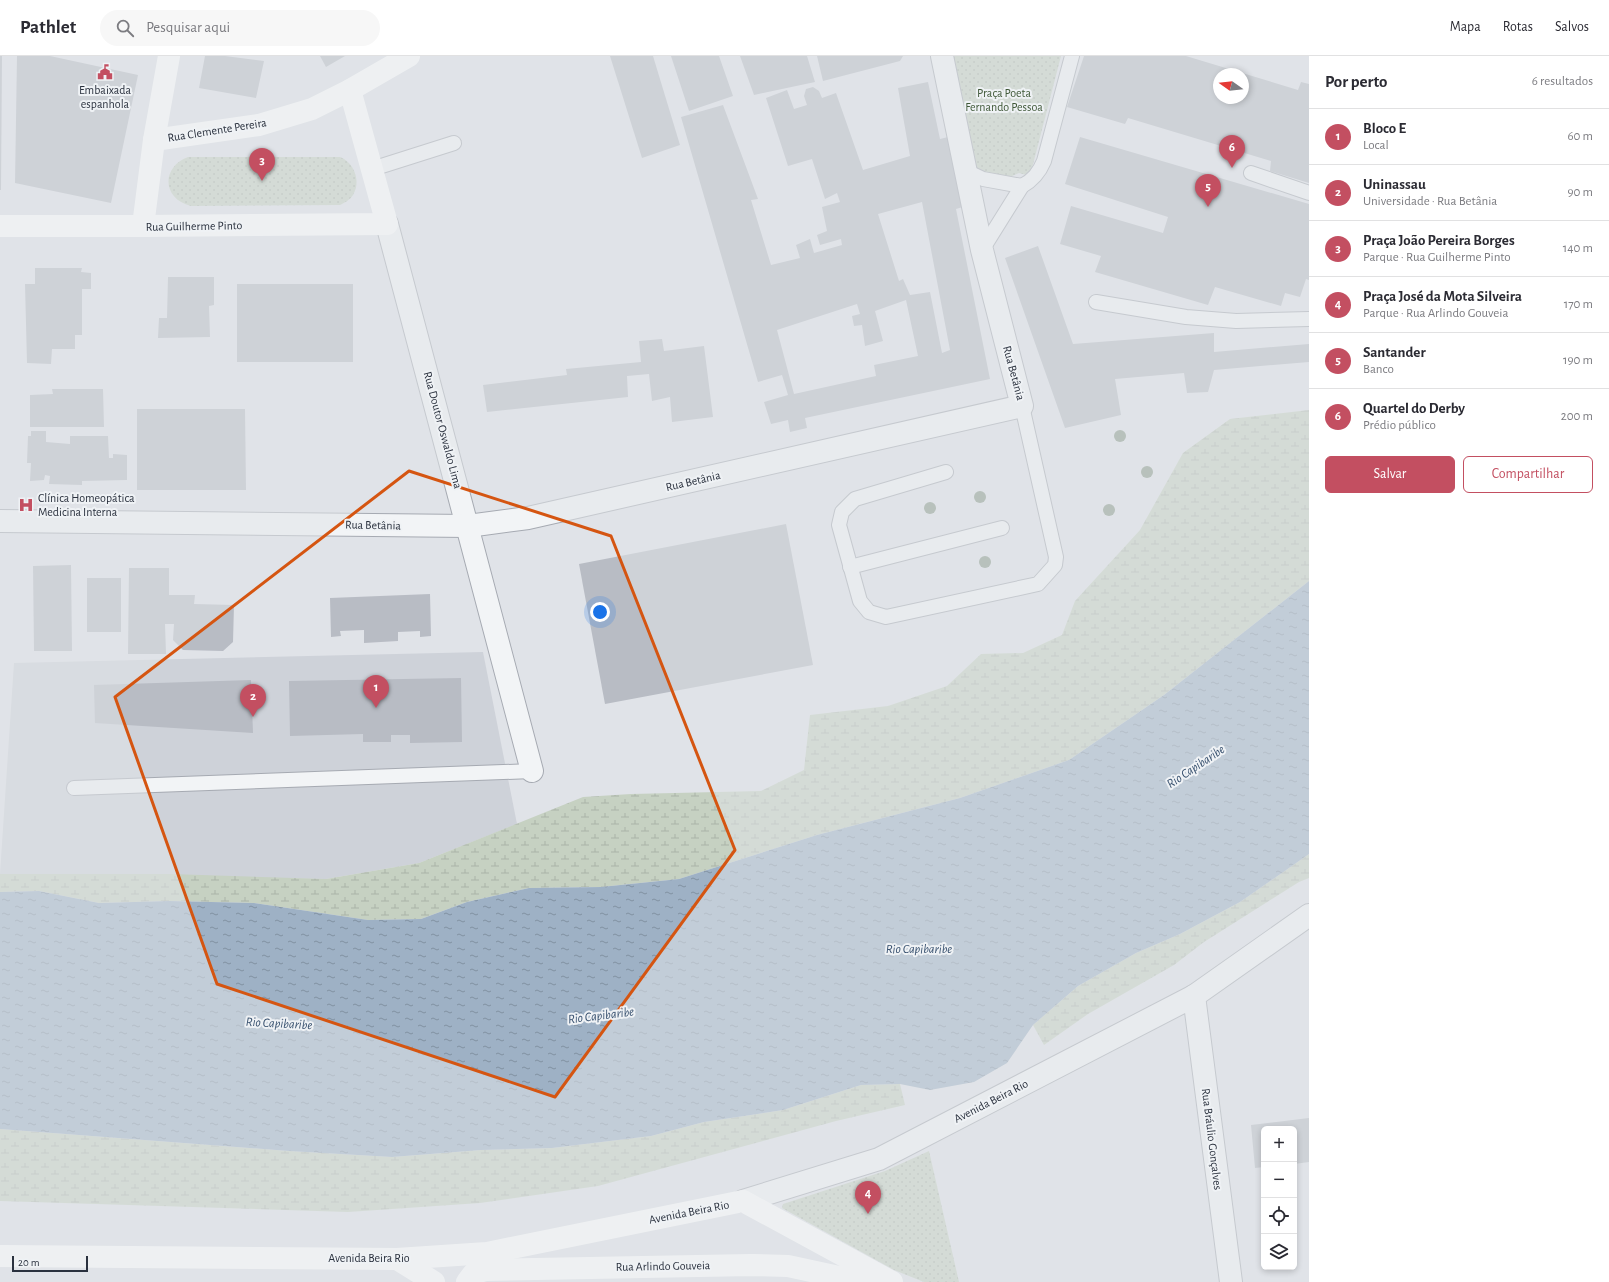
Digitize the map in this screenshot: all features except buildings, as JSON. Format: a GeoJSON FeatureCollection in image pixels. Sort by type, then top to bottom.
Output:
{"type":"FeatureCollection","features":[{"type":"Feature","properties":{"kind":"main road"},"geometry":{"type":"LineString","coordinates":[[142,226],[154,140],[169,56]]}},
{"type":"Feature","properties":{"kind":"main road","name":"Rua Clemente Pereira"},"geometry":{"type":"LineString","coordinates":[[154,140],[259,125],[312,109],[350,90],[409,56]]}},
{"type":"Feature","properties":{"kind":"main road","name":"Rua Doutor Oswaldo Lima"},"geometry":{"type":"LineString","coordinates":[[350,90],[387,224]]}},
{"type":"Feature","properties":{"kind":"main road","name":"Rua Guilherme Pinto"},"geometry":{"type":"LineString","coordinates":[[0,226],[387,224]]}},
{"type":"Feature","properties":{"kind":"main road"},"geometry":{"type":"LineString","coordinates":[[743,1201],[892,1282]]}},
{"type":"Feature","properties":{"kind":"main road","name":"Avenida Beira Rio"},"geometry":{"type":"LineString","coordinates":[[0,1256],[397,1259],[487,1253],[743,1201]]}},
{"type":"Feature","properties":{"kind":"main road"},"geometry":{"type":"LineString","coordinates":[[397,1259],[434,1282]]}},
{"type":"Feature","properties":{"kind":"main road","name":"Rua Arlindo Gouveia"},"geometry":{"type":"LineString","coordinates":[[467,1282],[473,1274],[486,1270],[752,1265],[788,1266],[862,1282]]}},
{"type":"Feature","properties":{"kind":"street","name":"Rua Betânia"},"geometry":{"type":"LineString","coordinates":[[0,521],[468,526],[528,518],[1022,406],[982,250],[942,56]]}},
{"type":"Feature","properties":{"kind":"street","name":"Rua Doutor Oswaldo Lima"},"geometry":{"type":"LineString","coordinates":[[387,224],[532,771]]}},
{"type":"Feature","properties":{"kind":"street","name":"Avenida Beira Rio"},"geometry":{"type":"LineString","coordinates":[[743,1201],[879,1159],[1194,996],[1309,916]]}},
{"type":"Feature","properties":{"kind":"street","name":"Rua Bráulio Gonçalves"},"geometry":{"type":"LineString","coordinates":[[1194,996],[1231,1282]]}},
{"type":"Feature","properties":{"kind":"lane"},"geometry":{"type":"LineString","coordinates":[[982,250],[1022,186],[1032,180],[1044,161],[1072,56]]}},
{"type":"Feature","properties":{"kind":"lane"},"geometry":{"type":"LineString","coordinates":[[372,169],[454,143]]}},
{"type":"Feature","properties":{"kind":"lane"},"geometry":{"type":"LineString","coordinates":[[966,171],[983,179],[1022,186]]}},
{"type":"Feature","properties":{"kind":"lane"},"geometry":{"type":"LineString","coordinates":[[1251,173],[1309,193]]}},
{"type":"Feature","properties":{"kind":"lane"},"geometry":{"type":"LineString","coordinates":[[1096,302],[1186,317],[1236,321],[1309,319]]}},
{"type":"Feature","properties":{"kind":"lane"},"geometry":{"type":"LineString","coordinates":[[946,472],[856,499],[842,512],[839,525],[850,567],[860,601],[869,612],[886,617],[1038,584],[1055,565],[1056,557],[1022,406]]}},
{"type":"Feature","properties":{"kind":"lane"},"geometry":{"type":"LineString","coordinates":[[850,567],[1002,528]]}},
{"type":"Feature","properties":{"kind":"lane"},"geometry":{"type":"LineString","coordinates":[[74,788],[532,771]]}},
{"type":"Feature","properties":{"kind":"highlighted area"},"geometry":{"type":"Polygon","coordinates":[[[409,471],[611,536],[735,850],[555,1097],[217,984],[115,697],[409,471]]]}},
{"type":"Feature","properties":{"kind":"shaded area"},"geometry":{"type":"Polygon","coordinates":[[[483,652],[517,824],[419,863],[326,879],[0,874],[14,663],[483,652]]]}},
{"type":"Feature","properties":{"kind":"green space","name":"Praça Poeta Fernando Pessoa"},"geometry":{"type":"Polygon","coordinates":[[[950,56],[1061,56],[1030,176],[1019,173],[1007,178],[993,180],[974,168],[950,56]]]}},
{"type":"Feature","properties":{"kind":"green space"},"geometry":{"type":"Polygon","coordinates":[[[188,157],[340,157],[353,168],[356,179],[355,190],[352,197],[340,205],[191,206],[174,197],[168,183],[169,175],[173,168],[179,162],[188,157]]]}},
{"type":"Feature","properties":{"kind":"green space"},"geometry":{"type":"Polygon","coordinates":[[[1309,410],[1309,581],[1164,695],[1069,760],[960,798],[817,835],[679,879],[601,887],[529,888],[467,902],[421,919],[368,920],[254,903],[169,901],[99,903],[39,891],[0,892],[0,874],[171,874],[326,879],[419,863],[583,797],[631,794],[761,791],[804,770],[810,715],[888,706],[947,686],[981,654],[1023,653],[1062,635],[1075,601],[1140,530],[1183,453],[1230,419],[1309,410]]]}},
{"type":"Feature","properties":{"kind":"green space"},"geometry":{"type":"Polygon","coordinates":[[[1309,854],[1309,878],[1299,882],[1204,942],[1174,965],[1088,1014],[1044,1045],[1033,1025],[1078,986],[1136,953],[1180,934],[1240,902],[1309,854]]]}},
{"type":"Feature","properties":{"kind":"green space"},"geometry":{"type":"Polygon","coordinates":[[[900,1084],[905,1105],[836,1121],[598,1186],[480,1203],[348,1212],[0,1201],[0,1129],[289,1151],[392,1157],[481,1150],[552,1148],[651,1136],[704,1122],[783,1110],[861,1085],[900,1084]]]}},
{"type":"Feature","properties":{"kind":"green space"},"geometry":{"type":"Polygon","coordinates":[[[929,1151],[959,1282],[924,1282],[894,1270],[782,1208],[783,1204],[885,1171],[929,1151]]]}},
{"type":"Feature","properties":{"kind":"water","name":"Rio Capibaribe"},"geometry":{"type":"Polygon","coordinates":[[[1309,581],[1309,854],[1240,902],[1180,934],[1136,953],[1078,986],[1033,1025],[1007,1063],[974,1082],[930,1090],[900,1084],[861,1085],[783,1110],[704,1122],[651,1136],[552,1148],[481,1150],[392,1157],[289,1151],[0,1129],[0,892],[39,891],[99,903],[169,901],[254,903],[368,920],[421,919],[467,902],[529,888],[601,887],[679,879],[817,835],[960,798],[1069,760],[1164,695],[1309,581]]]}},
{"type":"Feature","properties":{"kind":"place","name":"Embaixada espanhola"},"geometry":{"type":"Point","coordinates":[105,72]}},
{"type":"Feature","properties":{"kind":"place","name":"Quartel do Derby"},"geometry":{"type":"Point","coordinates":[1232,168]}},
{"type":"Feature","properties":{"kind":"place","name":"Praça João Pereira Borges"},"geometry":{"type":"Point","coordinates":[262,181]}},
{"type":"Feature","properties":{"kind":"place","name":"Santander"},"geometry":{"type":"Point","coordinates":[1208,207]}},
{"type":"Feature","properties":{"kind":"place","name":"Clínica Homeopática Medicina Interna"},"geometry":{"type":"Point","coordinates":[26,505]}},
{"type":"Feature","properties":{"kind":"place","name":"Bloco E"},"geometry":{"type":"Point","coordinates":[376,708]}},
{"type":"Feature","properties":{"kind":"place","name":"Uninassau"},"geometry":{"type":"Point","coordinates":[253,717]}},
{"type":"Feature","properties":{"kind":"place","name":"Praça José da Mota Silveira"},"geometry":{"type":"Point","coordinates":[868,1214]}}]}
